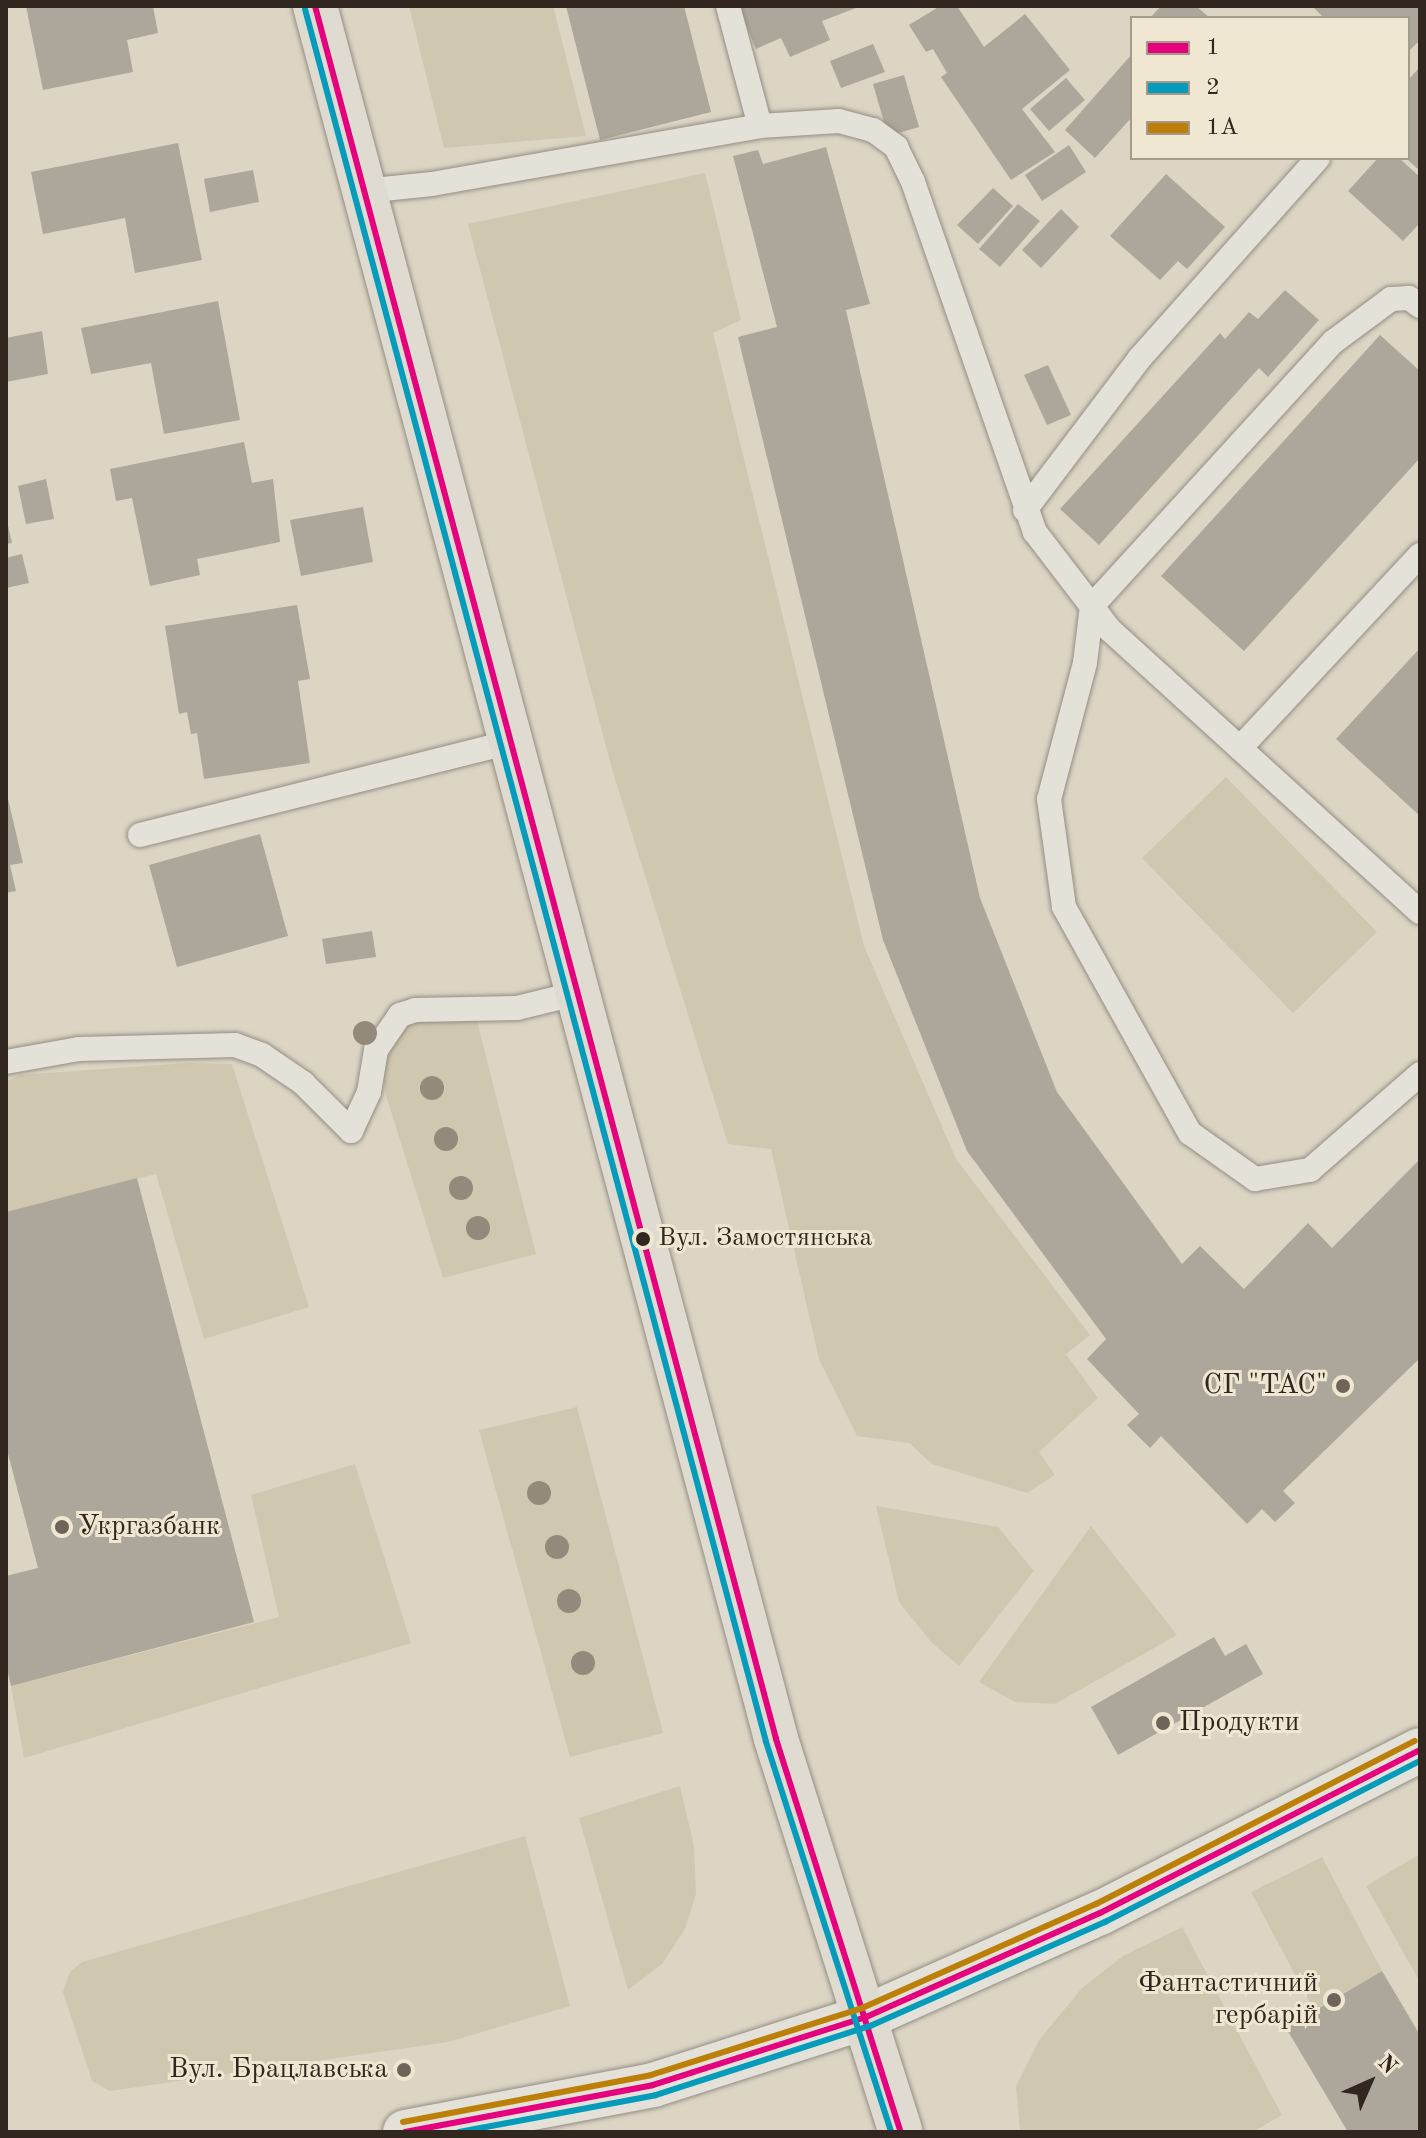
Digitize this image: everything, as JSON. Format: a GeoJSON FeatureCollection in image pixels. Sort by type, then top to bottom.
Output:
{"type":"FeatureCollection","features":[{"type":"Feature","properties":{"kind":"main road"},"geometry":{"type":"LineString","coordinates":[[315,6],[776,1739],[901,2132]]}},
{"type":"Feature","properties":{"kind":"main road"},"geometry":{"type":"LineString","coordinates":[[405,2132],[653,2085],[866,2017],[1100,1913],[1420,1750]]}},
{"type":"Feature","properties":{"kind":"lane"},"geometry":{"type":"LineString","coordinates":[[728,6],[760,126]]}},
{"type":"Feature","properties":{"kind":"lane"},"geometry":{"type":"LineString","coordinates":[[364,191],[432,184],[760,126],[839,121],[873,130],[896,147],[913,182],[1035,532],[1110,630],[1419,909]]}},
{"type":"Feature","properties":{"kind":"lane"},"geometry":{"type":"LineString","coordinates":[[1025,510],[1139,359],[1316,160]]}},
{"type":"Feature","properties":{"kind":"lane"},"geometry":{"type":"LineString","coordinates":[[1420,306],[1409,298],[1391,299],[1333,342],[1092,606],[1085,663],[1049,799],[1064,907],[1190,1133],[1255,1179],[1310,1170],[1420,1074]]}},
{"type":"Feature","properties":{"kind":"lane"},"geometry":{"type":"LineString","coordinates":[[1240,748],[1420,555]]}},
{"type":"Feature","properties":{"kind":"lane"},"geometry":{"type":"LineString","coordinates":[[140,835],[510,742]]}},
{"type":"Feature","properties":{"kind":"lane"},"geometry":{"type":"LineString","coordinates":[[6,1062],[79,1049],[235,1045],[262,1055],[303,1083],[351,1131],[369,1092],[376,1050],[400,1015],[415,1010],[517,1008],[578,993]]}},
{"type":"Feature","properties":{"kind":"shaded area"},"geometry":{"type":"Polygon","coordinates":[[[409,6],[553,6],[586,136],[444,148],[409,6]]]}},
{"type":"Feature","properties":{"kind":"shaded area"},"geometry":{"type":"Polygon","coordinates":[[[705,173],[741,320],[713,333],[864,946],[956,1159],[1090,1335],[1066,1354],[1098,1398],[1039,1452],[1055,1475],[1027,1493],[932,1464],[909,1443],[857,1436],[819,1359],[771,1149],[728,1144],[612,769],[468,224],[705,173]]]}},
{"type":"Feature","properties":{"kind":"shaded area"},"geometry":{"type":"Polygon","coordinates":[[[1226,777],[1377,932],[1293,1013],[1142,858],[1226,777]]]}},
{"type":"Feature","properties":{"kind":"shaded area"},"geometry":{"type":"Polygon","coordinates":[[[419,1017],[476,1017],[536,1254],[443,1278],[385,1092],[383,1066],[391,1038],[419,1017]]]}},
{"type":"Feature","properties":{"kind":"shaded area"},"geometry":{"type":"Polygon","coordinates":[[[188,1063],[232,1064],[309,1307],[204,1339],[156,1174],[6,1212],[6,1082],[19,1075],[188,1063]]]}},
{"type":"Feature","properties":{"kind":"shaded area"},"geometry":{"type":"Polygon","coordinates":[[[577,1407],[663,1733],[570,1757],[479,1430],[577,1407]]]}},
{"type":"Feature","properties":{"kind":"shaded area"},"geometry":{"type":"Polygon","coordinates":[[[355,1464],[411,1643],[24,1758],[11,1686],[279,1617],[251,1495],[355,1464]]]}},
{"type":"Feature","properties":{"kind":"shaded area"},"geometry":{"type":"Polygon","coordinates":[[[876,1506],[998,1527],[1034,1571],[959,1666],[932,1643],[899,1602],[876,1506]]]}},
{"type":"Feature","properties":{"kind":"shaded area"},"geometry":{"type":"Polygon","coordinates":[[[1091,1526],[1177,1635],[1055,1704],[1015,1702],[979,1682],[1091,1526]]]}},
{"type":"Feature","properties":{"kind":"shaded area"},"geometry":{"type":"Polygon","coordinates":[[[680,1786],[694,1846],[696,1894],[685,1929],[662,1964],[628,1990],[579,1818],[680,1786]]]}},
{"type":"Feature","properties":{"kind":"shaded area"},"geometry":{"type":"Polygon","coordinates":[[[525,1836],[570,2006],[448,2042],[110,2091],[92,2081],[63,1992],[70,1972],[82,1962],[525,1836]]]}},
{"type":"Feature","properties":{"kind":"shaded area"},"geometry":{"type":"Polygon","coordinates":[[[1420,1854],[1420,1982],[1366,1886],[1420,1854]]]}},
{"type":"Feature","properties":{"kind":"shaded area"},"geometry":{"type":"Polygon","coordinates":[[[1322,1857],[1382,1971],[1315,2012],[1251,1892],[1322,1857]]]}},
{"type":"Feature","properties":{"kind":"shaded area"},"geometry":{"type":"Polygon","coordinates":[[[1182,1927],[1282,2115],[1253,2132],[1020,2132],[1016,2086],[1039,2040],[1082,1988],[1123,1956],[1182,1927]]]}},
{"type":"Feature","properties":{"kind":"building"},"geometry":{"type":"Polygon","coordinates":[[[26,6],[153,6],[158,33],[127,40],[133,72],[43,90],[26,6]]]}},
{"type":"Feature","properties":{"kind":"building"},"geometry":{"type":"Polygon","coordinates":[[[566,6],[684,6],[711,112],[600,140],[566,6]]]}},
{"type":"Feature","properties":{"kind":"building"},"geometry":{"type":"Polygon","coordinates":[[[738,6],[861,6],[822,21],[830,40],[790,57],[781,38],[756,49],[738,6]]]}},
{"type":"Feature","properties":{"kind":"building"},"geometry":{"type":"Polygon","coordinates":[[[940,6],[957,6],[984,47],[1025,14],[1070,70],[1022,109],[1055,152],[1011,180],[941,77],[947,73],[933,49],[926,52],[909,25],[940,6]]]}},
{"type":"Feature","properties":{"kind":"building"},"geometry":{"type":"Polygon","coordinates":[[[1161,6],[1196,6],[1208,16],[1152,16],[1161,6]]]}},
{"type":"Feature","properties":{"kind":"building"},"geometry":{"type":"Polygon","coordinates":[[[1312,6],[1420,6],[1420,40],[1410,50],[1410,16],[1322,16],[1312,6]]]}},
{"type":"Feature","properties":{"kind":"building"},"geometry":{"type":"Polygon","coordinates":[[[873,44],[885,72],[841,88],[830,61],[873,44]]]}},
{"type":"Feature","properties":{"kind":"building"},"geometry":{"type":"Polygon","coordinates":[[[1130,56],[1130,119],[1095,158],[1065,130],[1130,56]]]}},
{"type":"Feature","properties":{"kind":"building"},"geometry":{"type":"Polygon","coordinates":[[[1420,67],[1420,171],[1408,160],[1410,78],[1420,67]]]}},
{"type":"Feature","properties":{"kind":"building"},"geometry":{"type":"Polygon","coordinates":[[[904,75],[919,127],[888,136],[873,84],[904,75]]]}},
{"type":"Feature","properties":{"kind":"building"},"geometry":{"type":"Polygon","coordinates":[[[1066,78],[1085,100],[1049,131],[1030,109],[1066,78]]]}},
{"type":"Feature","properties":{"kind":"building"},"geometry":{"type":"Polygon","coordinates":[[[178,143],[202,260],[135,273],[125,218],[43,234],[31,172],[178,143]]]}},
{"type":"Feature","properties":{"kind":"building"},"geometry":{"type":"Polygon","coordinates":[[[1069,145],[1086,172],[1042,201],[1025,175],[1069,145]]]}},
{"type":"Feature","properties":{"kind":"building"},"geometry":{"type":"Polygon","coordinates":[[[826,147],[870,304],[846,310],[980,898],[1057,1092],[1182,1264],[1200,1246],[1244,1289],[1308,1223],[1332,1248],[1420,1159],[1420,1358],[1283,1491],[1295,1503],[1275,1522],[1262,1509],[1247,1524],[1161,1436],[1150,1448],[1127,1425],[1139,1414],[1087,1359],[1106,1339],[967,1151],[883,940],[738,337],[777,327],[733,156],[758,150],[763,164],[826,147]]]}},
{"type":"Feature","properties":{"kind":"building"},"geometry":{"type":"Polygon","coordinates":[[[1376,160],[1401,160],[1420,177],[1420,223],[1403,241],[1348,191],[1376,160]]]}},
{"type":"Feature","properties":{"kind":"building"},"geometry":{"type":"Polygon","coordinates":[[[253,170],[259,202],[210,212],[204,179],[253,170]]]}},
{"type":"Feature","properties":{"kind":"building"},"geometry":{"type":"Polygon","coordinates":[[[1166,174],[1225,227],[1187,269],[1178,261],[1160,280],[1110,236],[1166,174]]]}},
{"type":"Feature","properties":{"kind":"building"},"geometry":{"type":"Polygon","coordinates":[[[993,188],[1013,206],[978,244],[957,225],[993,188]]]}},
{"type":"Feature","properties":{"kind":"building"},"geometry":{"type":"Polygon","coordinates":[[[1018,204],[1040,221],[1000,267],[979,249],[1018,204]]]}},
{"type":"Feature","properties":{"kind":"building"},"geometry":{"type":"Polygon","coordinates":[[[1061,209],[1079,227],[1041,268],[1022,250],[1061,209]]]}},
{"type":"Feature","properties":{"kind":"building"},"geometry":{"type":"Polygon","coordinates":[[[1285,290],[1319,320],[1268,377],[1259,368],[1099,545],[1060,509],[1220,333],[1225,339],[1249,312],[1258,319],[1285,290]]]}},
{"type":"Feature","properties":{"kind":"building"},"geometry":{"type":"Polygon","coordinates":[[[218,301],[240,420],[164,434],[151,363],[91,374],[81,328],[218,301]]]}},
{"type":"Feature","properties":{"kind":"building"},"geometry":{"type":"Polygon","coordinates":[[[42,331],[48,374],[6,382],[6,338],[42,331]]]}},
{"type":"Feature","properties":{"kind":"building"},"geometry":{"type":"Polygon","coordinates":[[[1380,335],[1420,371],[1420,458],[1244,651],[1161,576],[1380,335]]]}},
{"type":"Feature","properties":{"kind":"building"},"geometry":{"type":"Polygon","coordinates":[[[1048,365],[1071,415],[1047,425],[1024,375],[1048,365]]]}},
{"type":"Feature","properties":{"kind":"building"},"geometry":{"type":"Polygon","coordinates":[[[244,442],[252,483],[273,479],[280,542],[197,559],[200,575],[150,586],[132,498],[116,501],[110,469],[244,442]]]}},
{"type":"Feature","properties":{"kind":"building"},"geometry":{"type":"Polygon","coordinates":[[[46,479],[54,519],[26,524],[18,486],[46,479]]]}},
{"type":"Feature","properties":{"kind":"building"},"geometry":{"type":"Polygon","coordinates":[[[363,507],[373,562],[301,576],[290,520],[363,507]]]}},
{"type":"Feature","properties":{"kind":"building"},"geometry":{"type":"Polygon","coordinates":[[[6,517],[12,543],[6,544],[6,517]]]}},
{"type":"Feature","properties":{"kind":"building"},"geometry":{"type":"Polygon","coordinates":[[[22,554],[29,583],[6,588],[6,558],[22,554]]]}},
{"type":"Feature","properties":{"kind":"building"},"geometry":{"type":"Polygon","coordinates":[[[297,605],[310,679],[298,681],[310,763],[204,779],[197,733],[191,734],[187,712],[179,714],[165,626],[297,605]]]}},
{"type":"Feature","properties":{"kind":"building"},"geometry":{"type":"Polygon","coordinates":[[[1420,648],[1420,816],[1336,739],[1420,648]]]}},
{"type":"Feature","properties":{"kind":"building"},"geometry":{"type":"Polygon","coordinates":[[[6,790],[23,863],[10,865],[16,891],[6,893],[6,790]]]}},
{"type":"Feature","properties":{"kind":"building"},"geometry":{"type":"Polygon","coordinates":[[[260,834],[288,936],[177,967],[149,865],[260,834]]]}},
{"type":"Feature","properties":{"kind":"building"},"geometry":{"type":"Polygon","coordinates":[[[372,931],[376,957],[326,964],[322,939],[372,931]]]}},
{"type":"Feature","properties":{"kind":"building"},"geometry":{"type":"Polygon","coordinates":[[[137,1178],[254,1622],[11,1686],[6,1665],[6,1576],[38,1568],[6,1446],[6,1212],[137,1178]]]}},
{"type":"Feature","properties":{"kind":"building"},"geometry":{"type":"Polygon","coordinates":[[[1214,1637],[1225,1656],[1246,1644],[1263,1674],[1118,1755],[1091,1707],[1214,1637]]]}},
{"type":"Feature","properties":{"kind":"building"},"geometry":{"type":"Polygon","coordinates":[[[1382,1971],[1420,2035],[1420,2132],[1348,2132],[1286,2028],[1382,1971]]]}},
{"type":"Feature","properties":{"kind":"transit line","name":"1"},"geometry":{"type":"LineString","coordinates":[[315,6],[776,1739],[901,2132]]}},
{"type":"Feature","properties":{"kind":"transit line","name":"2"},"geometry":{"type":"LineString","coordinates":[[305,9],[766,1742],[891,2132]]}},
{"type":"Feature","properties":{"kind":"transit line","name":"1А"},"geometry":{"type":"LineString","coordinates":[[403,2122],[651,2075],[862,2008],[1096,1904],[1415,1741]]}},
{"type":"Feature","properties":{"kind":"transit line","name":"1"},"geometry":{"type":"LineString","coordinates":[[405,2132],[653,2085],[866,2017],[1100,1913],[1420,1750]]}},
{"type":"Feature","properties":{"kind":"transit line","name":"2"},"geometry":{"type":"LineString","coordinates":[[459,2132],[656,2095],[870,2026],[1105,1922],[1420,1761]]}},
{"type":"Feature","properties":{"kind":"place","name":"Вул. Замостянська"},"geometry":{"type":"Point","coordinates":[643,1239]}},
{"type":"Feature","properties":{"kind":"place","name":"СГ \"ТАС\""},"geometry":{"type":"Point","coordinates":[1343,1386]}},
{"type":"Feature","properties":{"kind":"place","name":"Укргазбанк"},"geometry":{"type":"Point","coordinates":[62,1527]}},
{"type":"Feature","properties":{"kind":"place","name":"Продукти"},"geometry":{"type":"Point","coordinates":[1163,1723]}},
{"type":"Feature","properties":{"kind":"place","name":"Фантастичний гербарій"},"geometry":{"type":"Point","coordinates":[1334,2000]}},
{"type":"Feature","properties":{"kind":"place","name":"Вул. Брацлавська"},"geometry":{"type":"Point","coordinates":[404,2070]}}]}
